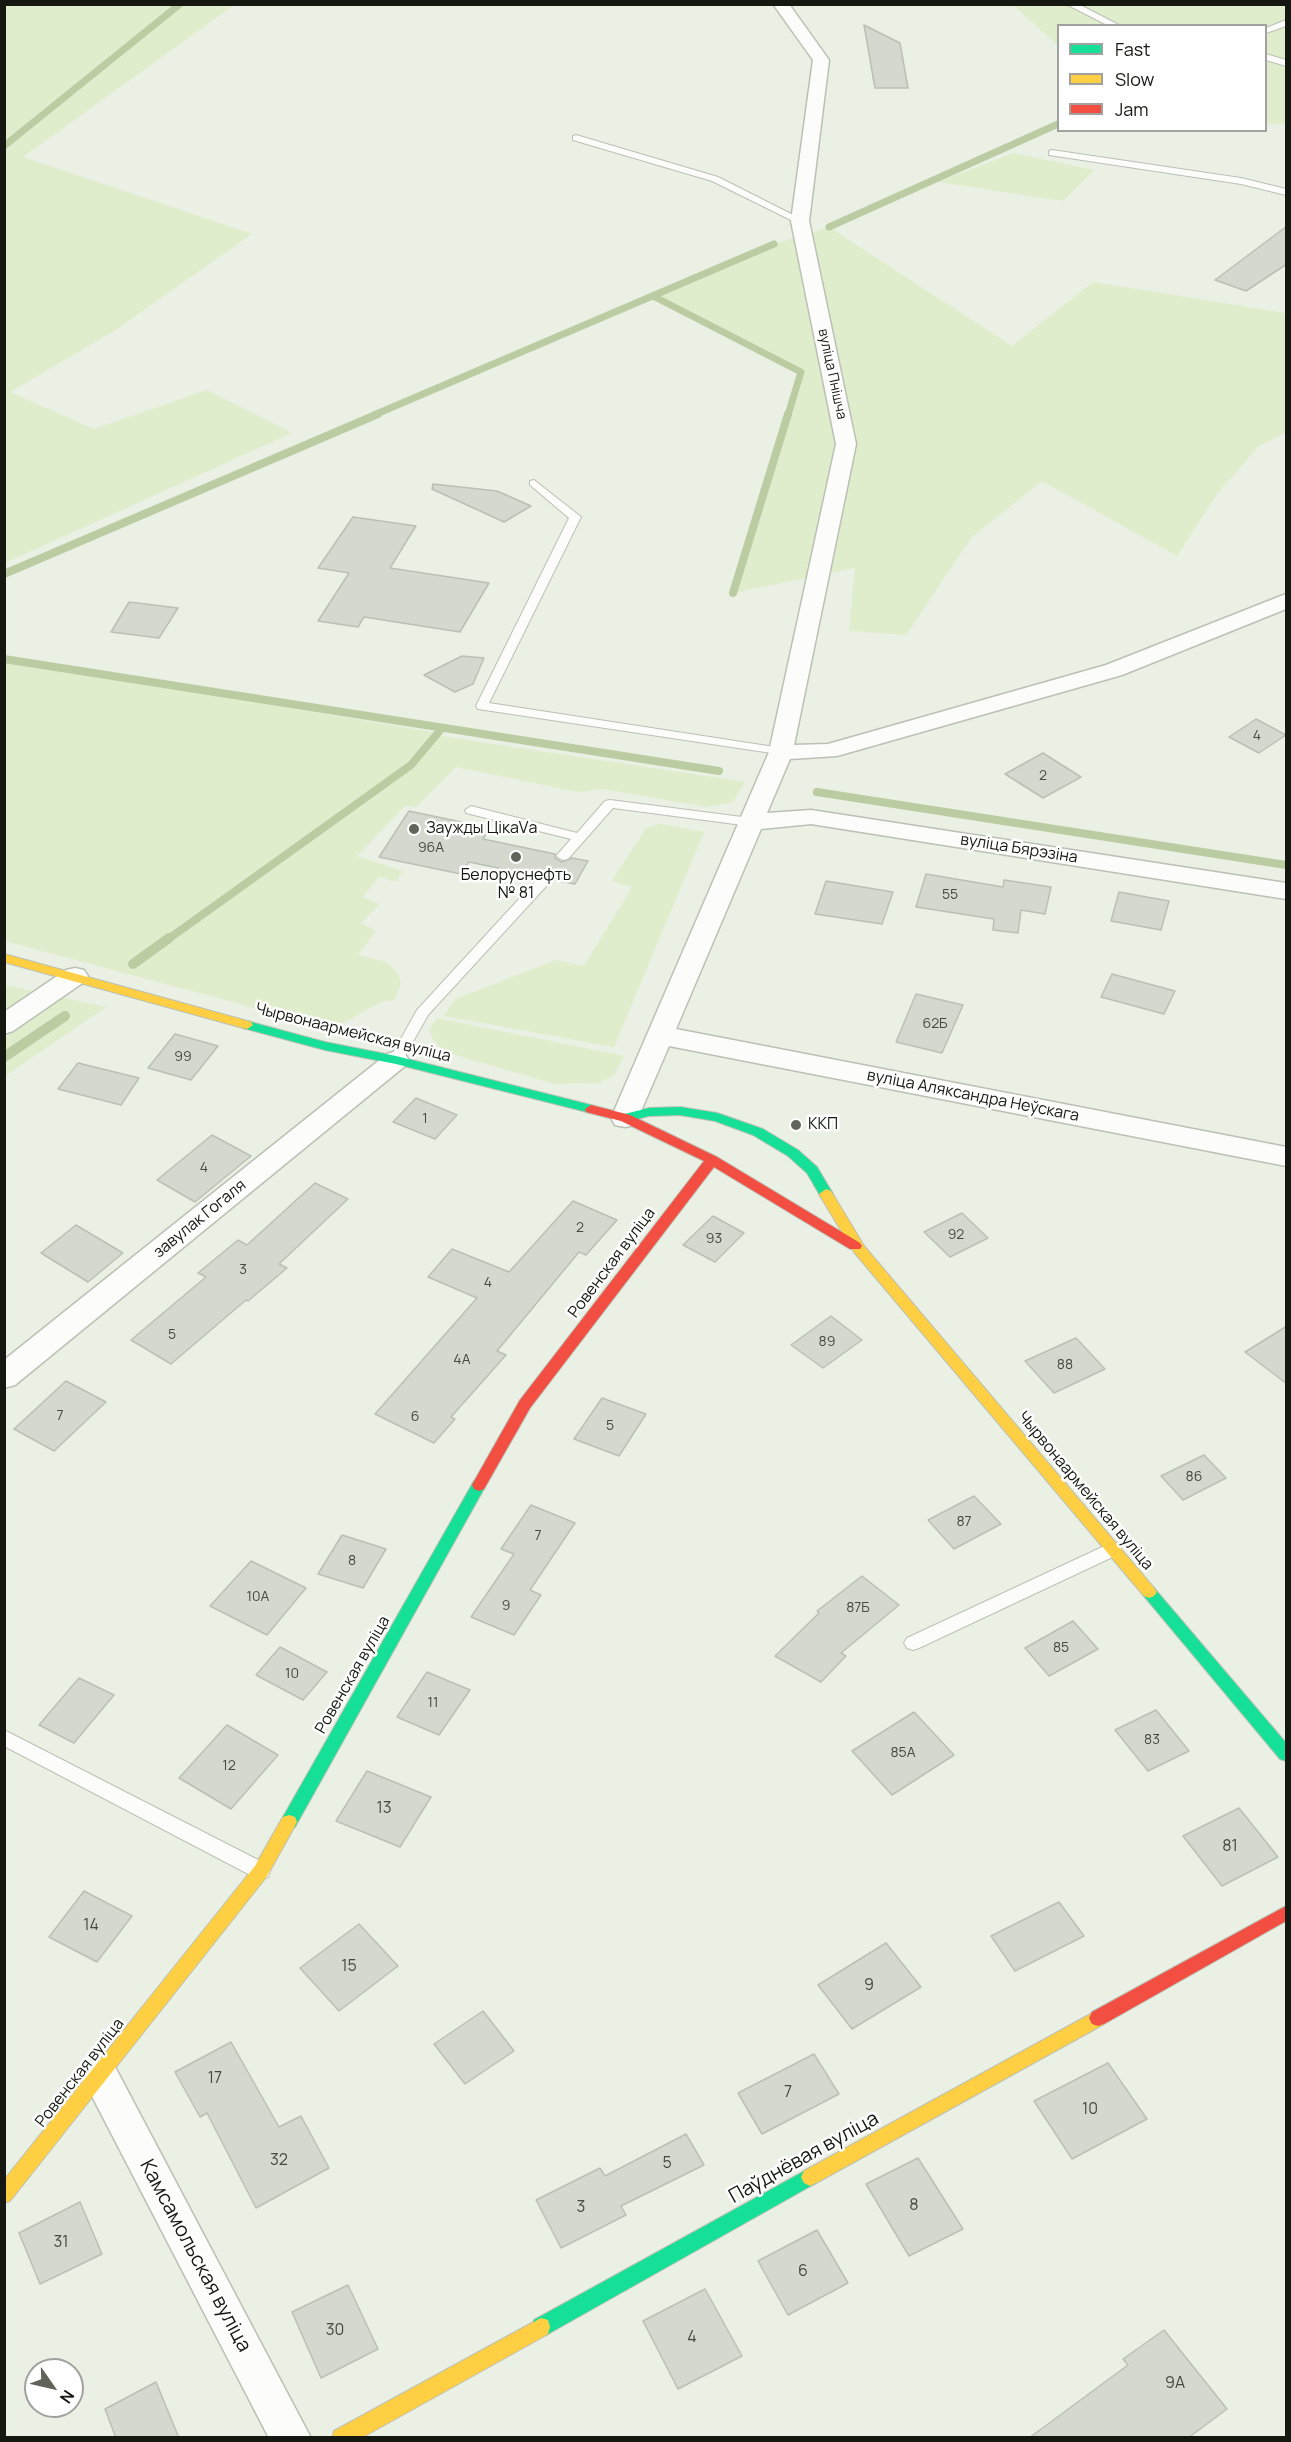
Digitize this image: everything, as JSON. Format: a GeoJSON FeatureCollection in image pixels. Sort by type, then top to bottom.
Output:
{"type":"FeatureCollection","features":[{"type":"Feature","properties":{"kind":"main road","name":"Чырвонаармейская вуліца"},"geometry":{"type":"LineString","coordinates":[[4,958],[325,1046],[396,1060],[625,1118],[712,1160],[859,1249]]}},
{"type":"Feature","properties":{"kind":"main road","name":"Чырвонаармейская вуліца"},"geometry":{"type":"LineString","coordinates":[[625,1118],[649,1112],[680,1111],[717,1117],[758,1132],[793,1153],[812,1170],[859,1249],[1287,1754]]}},
{"type":"Feature","properties":{"kind":"main road","name":"Ровенская вуліца"},"geometry":{"type":"LineString","coordinates":[[4,2195],[261,1871],[525,1404],[712,1160]]}},
{"type":"Feature","properties":{"kind":"main road","name":"Паўднёвая вуліца"},"geometry":{"type":"LineString","coordinates":[[341,2438],[1287,1913]]}},
{"type":"Feature","properties":{"kind":"street","name":"вуліца Пнішча"},"geometry":{"type":"LineString","coordinates":[[625,1118],[781,753],[846,444],[800,220],[821,60],[781,4]]}},
{"type":"Feature","properties":{"kind":"street"},"geometry":{"type":"LineString","coordinates":[[781,753],[829,751],[1114,670],[1287,601]]}},
{"type":"Feature","properties":{"kind":"street","name":"вуліца Бярэзіна"},"geometry":{"type":"LineString","coordinates":[[750,822],[811,817],[1287,891]]}},
{"type":"Feature","properties":{"kind":"street"},"geometry":{"type":"LineString","coordinates":[[4,1025],[75,976]]}},
{"type":"Feature","properties":{"kind":"street","name":"вуліца Аляксандра Неўскага"},"geometry":{"type":"LineString","coordinates":[[660,1035],[1287,1157]]}},
{"type":"Feature","properties":{"kind":"street","name":"завулак Гогаля"},"geometry":{"type":"LineString","coordinates":[[4,1377],[396,1060]]}},
{"type":"Feature","properties":{"kind":"street","name":"Камсамольская вуліца"},"geometry":{"type":"LineString","coordinates":[[100,2075],[291,2438]]}},
{"type":"Feature","properties":{"kind":"lane"},"geometry":{"type":"LineString","coordinates":[[1070,4],[1113,24]]}},
{"type":"Feature","properties":{"kind":"lane"},"geometry":{"type":"LineString","coordinates":[[1267,31],[1287,23]]}},
{"type":"Feature","properties":{"kind":"lane"},"geometry":{"type":"LineString","coordinates":[[1267,57],[1287,63]]}},
{"type":"Feature","properties":{"kind":"lane"},"geometry":{"type":"LineString","coordinates":[[576,138],[715,179],[800,220]]}},
{"type":"Feature","properties":{"kind":"lane"},"geometry":{"type":"LineString","coordinates":[[1052,153],[1241,181],[1287,192]]}},
{"type":"Feature","properties":{"kind":"lane"},"geometry":{"type":"LineString","coordinates":[[534,483],[575,517],[482,706],[781,753]]}},
{"type":"Feature","properties":{"kind":"lane"},"geometry":{"type":"LineString","coordinates":[[563,856],[610,804],[750,822]]}},
{"type":"Feature","properties":{"kind":"lane"},"geometry":{"type":"LineString","coordinates":[[471,810],[579,837]]}},
{"type":"Feature","properties":{"kind":"lane"},"geometry":{"type":"LineString","coordinates":[[396,1060],[422,1013],[546,878]]}},
{"type":"Feature","properties":{"kind":"lane"},"geometry":{"type":"LineString","coordinates":[[913,1643],[1113,1549]]}},
{"type":"Feature","properties":{"kind":"lane"},"geometry":{"type":"LineString","coordinates":[[4,1737],[261,1871]]}},
{"type":"Feature","properties":{"kind":"green space"},"geometry":{"type":"Polygon","coordinates":[[[4,5],[234,5],[23,157],[252,234],[114,331],[10,392],[94,429],[207,390],[292,433],[5,563],[4,5]]]}},
{"type":"Feature","properties":{"kind":"green space"},"geometry":{"type":"Polygon","coordinates":[[[1013,5],[1286,5],[1286,125],[1267,123],[1267,24],[1057,24],[1057,45],[1013,5]]]}},
{"type":"Feature","properties":{"kind":"green space"},"geometry":{"type":"Polygon","coordinates":[[[1013,153],[1094,170],[1063,201],[938,182],[1013,153]]]}},
{"type":"Feature","properties":{"kind":"green space"},"geometry":{"type":"Polygon","coordinates":[[[829,227],[1012,346],[1093,282],[1286,313],[1286,432],[1259,446],[1217,494],[1177,556],[1042,481],[972,537],[906,635],[849,631],[855,568],[733,593],[801,372],[653,296],[774,244],[829,227]]]}},
{"type":"Feature","properties":{"kind":"green space"},"geometry":{"type":"Polygon","coordinates":[[[5,660],[438,733],[440,736],[745,782],[733,802],[706,807],[603,789],[578,792],[456,767],[416,807],[405,806],[357,856],[403,871],[396,882],[379,877],[362,897],[380,904],[361,923],[376,931],[358,955],[386,962],[397,972],[401,982],[395,1000],[381,1002],[333,1029],[5,941],[5,660]]]}},
{"type":"Feature","properties":{"kind":"green space"},"geometry":{"type":"Polygon","coordinates":[[[659,824],[704,832],[614,1047],[444,1016],[455,999],[556,960],[584,966],[632,887],[612,881],[646,828],[659,824]]]}},
{"type":"Feature","properties":{"kind":"green space"},"geometry":{"type":"Polygon","coordinates":[[[5,985],[106,1007],[5,1076],[5,985]]]}},
{"type":"Feature","properties":{"kind":"green space"},"geometry":{"type":"Polygon","coordinates":[[[437,1018],[624,1056],[614,1076],[598,1083],[555,1084],[445,1052],[433,1040],[429,1030],[437,1018]]]}},
{"type":"Feature","properties":{"kind":"building"},"geometry":{"type":"Polygon","coordinates":[[[864,25],[900,43],[908,88],[875,88],[864,25]]]}},
{"type":"Feature","properties":{"kind":"building"},"geometry":{"type":"Polygon","coordinates":[[[1287,226],[1287,264],[1246,291],[1215,280],[1287,226]]]}},
{"type":"Feature","properties":{"kind":"building"},"geometry":{"type":"Polygon","coordinates":[[[433,484],[497,491],[531,506],[504,522],[432,489],[433,484]]]}},
{"type":"Feature","properties":{"kind":"building"},"geometry":{"type":"Polygon","coordinates":[[[353,517],[416,526],[390,568],[489,583],[460,632],[364,617],[358,627],[318,621],[349,573],[318,568],[353,517]]]}},
{"type":"Feature","properties":{"kind":"building"},"geometry":{"type":"Polygon","coordinates":[[[129,602],[178,608],[159,638],[111,632],[129,602]]]}},
{"type":"Feature","properties":{"kind":"building"},"geometry":{"type":"Polygon","coordinates":[[[462,656],[484,658],[473,684],[455,692],[424,675],[462,656]]]}},
{"type":"Feature","properties":{"kind":"building"},"geometry":{"type":"Polygon","coordinates":[[[1256,719],[1286,735],[1259,753],[1229,737],[1256,719]]]}},
{"type":"Feature","properties":{"kind":"building"},"geometry":{"type":"Polygon","coordinates":[[[1043,753],[1081,777],[1043,798],[1005,774],[1043,753]]]}},
{"type":"Feature","properties":{"kind":"building"},"geometry":{"type":"Polygon","coordinates":[[[409,811],[490,828],[483,839],[555,854],[555,858],[562,862],[572,858],[588,861],[575,884],[554,880],[553,874],[546,872],[537,876],[469,862],[461,874],[379,857],[409,811]]]}},
{"type":"Feature","properties":{"kind":"building"},"geometry":{"type":"Polygon","coordinates":[[[926,874],[1003,887],[1004,880],[1051,887],[1045,914],[1021,910],[1018,933],[993,930],[994,919],[916,907],[926,874]]]}},
{"type":"Feature","properties":{"kind":"building"},"geometry":{"type":"Polygon","coordinates":[[[826,881],[893,892],[882,924],[815,914],[826,881]]]}},
{"type":"Feature","properties":{"kind":"building"},"geometry":{"type":"Polygon","coordinates":[[[1119,892],[1169,901],[1161,930],[1111,921],[1119,892]]]}},
{"type":"Feature","properties":{"kind":"building"},"geometry":{"type":"Polygon","coordinates":[[[1112,974],[1175,991],[1164,1014],[1101,997],[1112,974]]]}},
{"type":"Feature","properties":{"kind":"building"},"geometry":{"type":"Polygon","coordinates":[[[916,994],[963,1005],[942,1053],[896,1042],[916,994]]]}},
{"type":"Feature","properties":{"kind":"building"},"geometry":{"type":"Polygon","coordinates":[[[175,1034],[218,1046],[191,1080],[148,1068],[175,1034]]]}},
{"type":"Feature","properties":{"kind":"building"},"geometry":{"type":"Polygon","coordinates":[[[78,1063],[139,1078],[121,1105],[58,1089],[78,1063]]]}},
{"type":"Feature","properties":{"kind":"building"},"geometry":{"type":"Polygon","coordinates":[[[416,1098],[457,1115],[435,1139],[393,1122],[416,1098]]]}},
{"type":"Feature","properties":{"kind":"building"},"geometry":{"type":"Polygon","coordinates":[[[212,1135],[251,1156],[195,1202],[157,1180],[212,1135]]]}},
{"type":"Feature","properties":{"kind":"building"},"geometry":{"type":"Polygon","coordinates":[[[315,1183],[348,1199],[279,1264],[287,1268],[171,1364],[131,1340],[206,1277],[198,1273],[238,1240],[247,1245],[315,1183]]]}},
{"type":"Feature","properties":{"kind":"building"},"geometry":{"type":"Polygon","coordinates":[[[573,1201],[617,1220],[586,1255],[579,1252],[497,1351],[506,1355],[451,1417],[455,1419],[434,1443],[375,1414],[477,1298],[428,1277],[452,1249],[509,1272],[573,1201]]]}},
{"type":"Feature","properties":{"kind":"building"},"geometry":{"type":"Polygon","coordinates":[[[962,1213],[988,1238],[950,1257],[924,1232],[962,1213]]]}},
{"type":"Feature","properties":{"kind":"building"},"geometry":{"type":"Polygon","coordinates":[[[713,1216],[744,1233],[715,1262],[683,1245],[713,1216]]]}},
{"type":"Feature","properties":{"kind":"building"},"geometry":{"type":"Polygon","coordinates":[[[76,1225],[123,1253],[88,1282],[41,1253],[76,1225]]]}},
{"type":"Feature","properties":{"kind":"building"},"geometry":{"type":"Polygon","coordinates":[[[831,1316],[862,1340],[823,1368],[791,1345],[831,1316]]]}},
{"type":"Feature","properties":{"kind":"building"},"geometry":{"type":"Polygon","coordinates":[[[1287,1326],[1287,1384],[1245,1352],[1287,1326]]]}},
{"type":"Feature","properties":{"kind":"building"},"geometry":{"type":"Polygon","coordinates":[[[1076,1338],[1105,1369],[1054,1393],[1025,1361],[1076,1338]]]}},
{"type":"Feature","properties":{"kind":"building"},"geometry":{"type":"Polygon","coordinates":[[[66,1381],[106,1402],[54,1451],[14,1429],[66,1381]]]}},
{"type":"Feature","properties":{"kind":"building"},"geometry":{"type":"Polygon","coordinates":[[[602,1398],[646,1414],[619,1456],[574,1439],[602,1398]]]}},
{"type":"Feature","properties":{"kind":"building"},"geometry":{"type":"Polygon","coordinates":[[[1204,1455],[1226,1478],[1183,1500],[1161,1476],[1204,1455]]]}},
{"type":"Feature","properties":{"kind":"building"},"geometry":{"type":"Polygon","coordinates":[[[974,1496],[1001,1524],[954,1549],[928,1520],[974,1496]]]}},
{"type":"Feature","properties":{"kind":"building"},"geometry":{"type":"Polygon","coordinates":[[[531,1505],[575,1523],[530,1590],[541,1595],[514,1635],[471,1617],[514,1554],[501,1549],[531,1505]]]}},
{"type":"Feature","properties":{"kind":"building"},"geometry":{"type":"Polygon","coordinates":[[[342,1535],[386,1549],[363,1588],[318,1574],[342,1535]]]}},
{"type":"Feature","properties":{"kind":"building"},"geometry":{"type":"Polygon","coordinates":[[[251,1561],[306,1588],[267,1635],[210,1606],[251,1561]]]}},
{"type":"Feature","properties":{"kind":"building"},"geometry":{"type":"Polygon","coordinates":[[[862,1576],[899,1605],[841,1653],[846,1656],[821,1682],[775,1656],[819,1613],[817,1611],[862,1576]]]}},
{"type":"Feature","properties":{"kind":"building"},"geometry":{"type":"Polygon","coordinates":[[[1073,1621],[1098,1649],[1049,1676],[1025,1648],[1073,1621]]]}},
{"type":"Feature","properties":{"kind":"building"},"geometry":{"type":"Polygon","coordinates":[[[280,1647],[327,1672],[303,1700],[256,1675],[280,1647]]]}},
{"type":"Feature","properties":{"kind":"building"},"geometry":{"type":"Polygon","coordinates":[[[427,1672],[470,1690],[439,1735],[397,1717],[427,1672]]]}},
{"type":"Feature","properties":{"kind":"building"},"geometry":{"type":"Polygon","coordinates":[[[79,1678],[114,1695],[74,1743],[39,1725],[79,1678]]]}},
{"type":"Feature","properties":{"kind":"building"},"geometry":{"type":"Polygon","coordinates":[[[1156,1710],[1189,1751],[1148,1771],[1115,1730],[1156,1710]]]}},
{"type":"Feature","properties":{"kind":"building"},"geometry":{"type":"Polygon","coordinates":[[[914,1712],[954,1755],[892,1795],[852,1751],[914,1712]]]}},
{"type":"Feature","properties":{"kind":"building"},"geometry":{"type":"Polygon","coordinates":[[[227,1725],[278,1755],[231,1809],[179,1778],[227,1725]]]}},
{"type":"Feature","properties":{"kind":"building"},"geometry":{"type":"Polygon","coordinates":[[[367,1771],[431,1797],[400,1847],[336,1821],[367,1771]]]}},
{"type":"Feature","properties":{"kind":"building"},"geometry":{"type":"Polygon","coordinates":[[[1239,1808],[1278,1857],[1222,1886],[1183,1836],[1239,1808]]]}},
{"type":"Feature","properties":{"kind":"building"},"geometry":{"type":"Polygon","coordinates":[[[84,1891],[132,1916],[97,1962],[49,1937],[84,1891]]]}},
{"type":"Feature","properties":{"kind":"building"},"geometry":{"type":"Polygon","coordinates":[[[1059,1902],[1084,1936],[1015,1971],[991,1936],[1059,1902]]]}},
{"type":"Feature","properties":{"kind":"building"},"geometry":{"type":"Polygon","coordinates":[[[359,1924],[398,1966],[339,2011],[300,1968],[359,1924]]]}},
{"type":"Feature","properties":{"kind":"building"},"geometry":{"type":"Polygon","coordinates":[[[886,1943],[921,1987],[852,2029],[818,1985],[886,1943]]]}},
{"type":"Feature","properties":{"kind":"building"},"geometry":{"type":"Polygon","coordinates":[[[483,2011],[514,2051],[465,2084],[434,2044],[483,2011]]]}},
{"type":"Feature","properties":{"kind":"building"},"geometry":{"type":"Polygon","coordinates":[[[231,2042],[279,2127],[301,2116],[329,2168],[256,2208],[207,2113],[200,2117],[175,2072],[231,2042]]]}},
{"type":"Feature","properties":{"kind":"building"},"geometry":{"type":"Polygon","coordinates":[[[814,2054],[839,2094],[762,2134],[738,2093],[814,2054]]]}},
{"type":"Feature","properties":{"kind":"building"},"geometry":{"type":"Polygon","coordinates":[[[1108,2063],[1147,2119],[1072,2159],[1034,2101],[1108,2063]]]}},
{"type":"Feature","properties":{"kind":"building"},"geometry":{"type":"Polygon","coordinates":[[[686,2134],[704,2165],[621,2206],[626,2215],[561,2248],[536,2200],[600,2168],[605,2176],[686,2134]]]}},
{"type":"Feature","properties":{"kind":"building"},"geometry":{"type":"Polygon","coordinates":[[[918,2158],[963,2229],[909,2256],[866,2184],[918,2158]]]}},
{"type":"Feature","properties":{"kind":"building"},"geometry":{"type":"Polygon","coordinates":[[[80,2202],[102,2254],[40,2284],[19,2233],[80,2202]]]}},
{"type":"Feature","properties":{"kind":"building"},"geometry":{"type":"Polygon","coordinates":[[[817,2230],[848,2283],[788,2315],[758,2261],[817,2230]]]}},
{"type":"Feature","properties":{"kind":"building"},"geometry":{"type":"Polygon","coordinates":[[[348,2285],[378,2349],[321,2378],[292,2312],[348,2285]]]}},
{"type":"Feature","properties":{"kind":"building"},"geometry":{"type":"Polygon","coordinates":[[[705,2289],[742,2356],[678,2389],[643,2321],[705,2289]]]}},
{"type":"Feature","properties":{"kind":"building"},"geometry":{"type":"Polygon","coordinates":[[[1164,2330],[1227,2409],[1188,2438],[1029,2438],[1128,2365],[1123,2359],[1164,2330]]]}},
{"type":"Feature","properties":{"kind":"building"},"geometry":{"type":"Polygon","coordinates":[[[156,2382],[179,2438],[116,2438],[105,2409],[156,2382]]]}},
{"type":"Feature","properties":{"kind":"waterway"},"geometry":{"type":"LineString","coordinates":[[4,146],[180,4]]}},
{"type":"Feature","properties":{"kind":"waterway"},"geometry":{"type":"LineString","coordinates":[[829,227],[1057,124]]}},
{"type":"Feature","properties":{"kind":"waterway"},"geometry":{"type":"LineString","coordinates":[[374,415],[774,244]]}},
{"type":"Feature","properties":{"kind":"waterway"},"geometry":{"type":"LineString","coordinates":[[653,296],[801,372],[788,415]]}},
{"type":"Feature","properties":{"kind":"waterway"},"geometry":{"type":"LineString","coordinates":[[4,574],[378,414]]}},
{"type":"Feature","properties":{"kind":"waterway"},"geometry":{"type":"LineString","coordinates":[[733,593],[788,414]]}},
{"type":"Feature","properties":{"kind":"waterway"},"geometry":{"type":"LineString","coordinates":[[4,659],[719,771]]}},
{"type":"Feature","properties":{"kind":"waterway"},"geometry":{"type":"LineString","coordinates":[[167,940],[411,765],[442,728]]}},
{"type":"Feature","properties":{"kind":"waterway"},"geometry":{"type":"LineString","coordinates":[[817,792],[1286,865]]}},
{"type":"Feature","properties":{"kind":"waterway"},"geometry":{"type":"LineString","coordinates":[[133,964],[169,938]]}},
{"type":"Feature","properties":{"kind":"waterway"},"geometry":{"type":"LineString","coordinates":[[4,1057],[65,1016]]}},
{"type":"Feature","properties":{"kind":"traffic: fast"},"geometry":{"type":"LineString","coordinates":[[247,1025],[325,1046],[396,1060],[591,1109]]}},
{"type":"Feature","properties":{"kind":"traffic: fast"},"geometry":{"type":"LineString","coordinates":[[625,1118],[649,1112],[680,1111],[717,1117],[758,1132],[793,1153],[812,1170],[826,1194]]}},
{"type":"Feature","properties":{"kind":"traffic: fast"},"geometry":{"type":"LineString","coordinates":[[289,1822],[479,1485]]}},
{"type":"Feature","properties":{"kind":"traffic: fast"},"geometry":{"type":"LineString","coordinates":[[1149,1592],[1286,1754]]}},
{"type":"Feature","properties":{"kind":"traffic: fast"},"geometry":{"type":"LineString","coordinates":[[541,2327],[810,2177]]}},
{"type":"Feature","properties":{"kind":"traffic: slow"},"geometry":{"type":"LineString","coordinates":[[4,958],[247,1025]]}},
{"type":"Feature","properties":{"kind":"traffic: slow"},"geometry":{"type":"LineString","coordinates":[[826,1194],[859,1249],[1149,1592]]}},
{"type":"Feature","properties":{"kind":"traffic: slow"},"geometry":{"type":"LineString","coordinates":[[4,2195],[261,1871],[289,1822]]}},
{"type":"Feature","properties":{"kind":"traffic: slow"},"geometry":{"type":"LineString","coordinates":[[810,2177],[1098,2018]]}},
{"type":"Feature","properties":{"kind":"traffic: slow"},"geometry":{"type":"LineString","coordinates":[[341,2438],[541,2327]]}},
{"type":"Feature","properties":{"kind":"traffic: jam"},"geometry":{"type":"LineString","coordinates":[[591,1109],[625,1118],[712,1160],[855,1246]]}},
{"type":"Feature","properties":{"kind":"traffic: jam"},"geometry":{"type":"LineString","coordinates":[[479,1485],[525,1404],[712,1160]]}},
{"type":"Feature","properties":{"kind":"traffic: jam"},"geometry":{"type":"LineString","coordinates":[[1098,2018],[1286,1913]]}},
{"type":"Feature","properties":{"kind":"place","name":"Заужды ЦікаVа"},"geometry":{"type":"Point","coordinates":[414,829]}},
{"type":"Feature","properties":{"kind":"place","name":"Белоруснефть № 81"},"geometry":{"type":"Point","coordinates":[516,857]}},
{"type":"Feature","properties":{"kind":"place","name":"ККП"},"geometry":{"type":"Point","coordinates":[796,1125]}}]}
